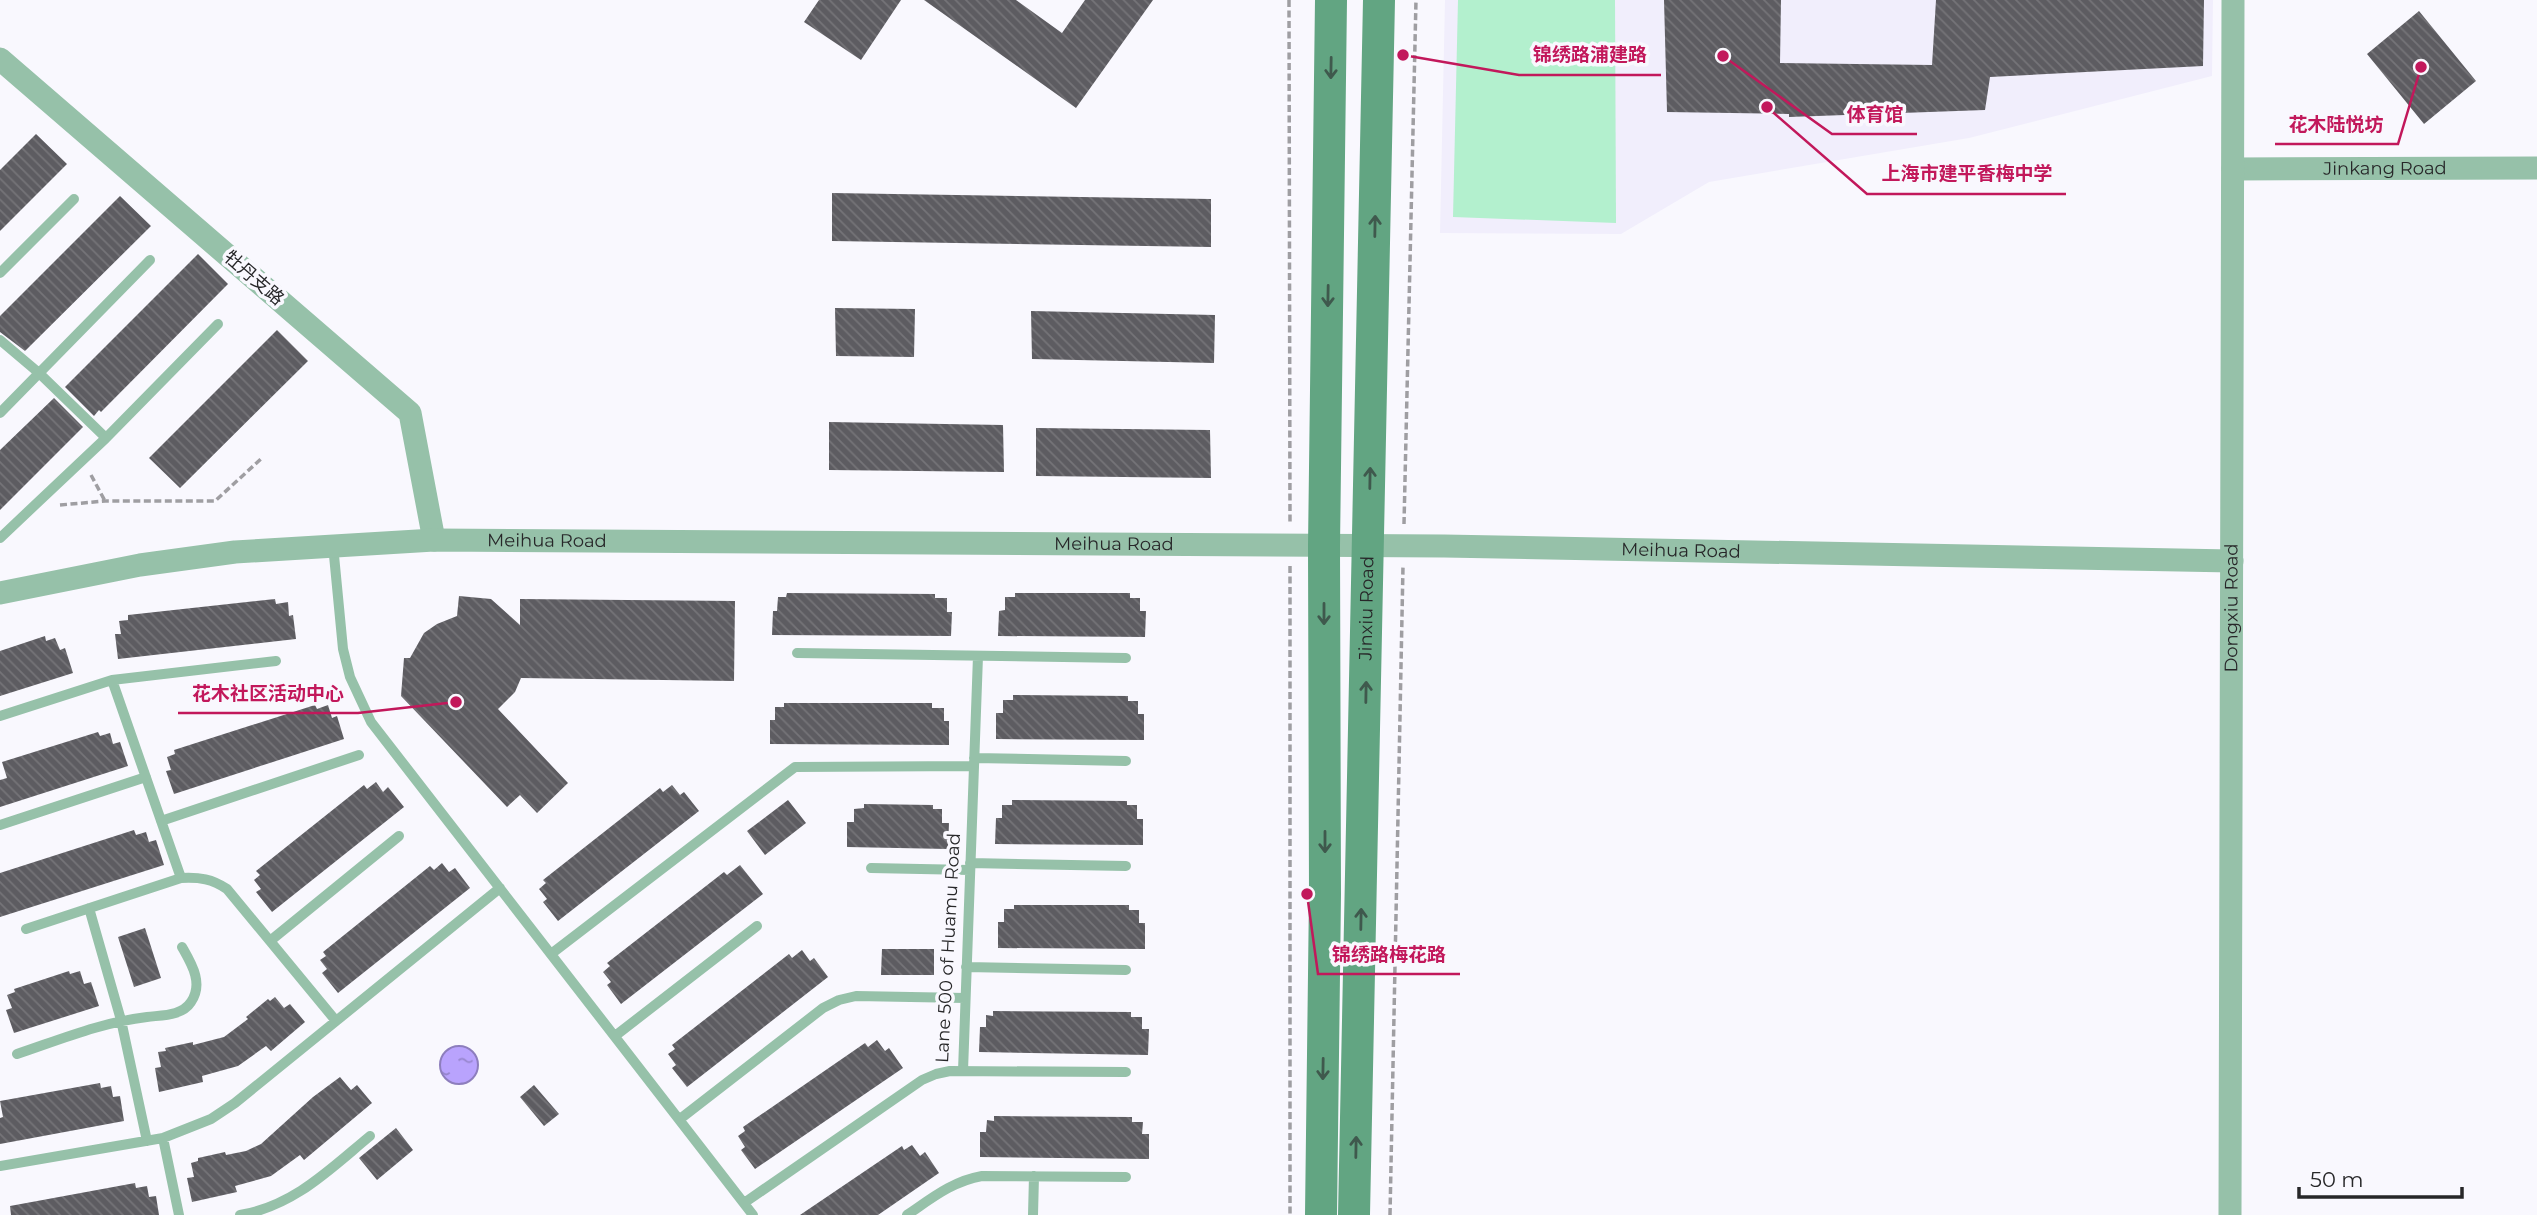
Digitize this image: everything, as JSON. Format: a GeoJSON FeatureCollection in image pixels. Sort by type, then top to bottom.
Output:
{"type":"FeatureCollection","features":[{"type":"Feature","properties":{"kind":"main road"},"geometry":{"type":"LineString","coordinates":[[1321,1215],[1325,894],[1324,546],[1332,0]]}},
{"type":"Feature","properties":{"kind":"main road","name":"Jinxiu Road"},"geometry":{"type":"LineString","coordinates":[[1354,1215],[1380,0]]}},
{"type":"Feature","properties":{"kind":"street","name":"Dongxiu Road"},"geometry":{"type":"LineString","coordinates":[[2230,1215],[2233,0]]}},
{"type":"Feature","properties":{"kind":"street","name":"牡丹支路"},"geometry":{"type":"LineString","coordinates":[[0,59],[410,413],[434,540]]}},
{"type":"Feature","properties":{"kind":"street","name":"Jinkang Road"},"geometry":{"type":"LineString","coordinates":[[2233,169],[2537,169]]}},
{"type":"Feature","properties":{"kind":"street","name":"Meihua Road"},"geometry":{"type":"LineString","coordinates":[[4,588],[193,558],[333,545],[434,540],[1404,546],[2232,561]]}},
{"type":"Feature","properties":{"kind":"lane"},"geometry":{"type":"LineString","coordinates":[[0,273],[74,199]]}},
{"type":"Feature","properties":{"kind":"lane"},"geometry":{"type":"LineString","coordinates":[[0,413],[150,260]]}},
{"type":"Feature","properties":{"kind":"lane"},"geometry":{"type":"LineString","coordinates":[[0,538],[106,438],[218,324]]}},
{"type":"Feature","properties":{"kind":"lane"},"geometry":{"type":"LineString","coordinates":[[0,340],[39,373],[106,438]]}},
{"type":"Feature","properties":{"kind":"lane"},"geometry":{"type":"LineString","coordinates":[[333,545],[343,649],[359,699],[385,743],[753,1215]]}},
{"type":"Feature","properties":{"kind":"lane"},"geometry":{"type":"LineString","coordinates":[[797,653],[1126,658]]}},
{"type":"Feature","properties":{"kind":"lane","name":"Lane 500 of Huamu Road"},"geometry":{"type":"LineString","coordinates":[[744,1203],[922,1080],[936,1073],[963,1071],[978,656]]}},
{"type":"Feature","properties":{"kind":"lane"},"geometry":{"type":"LineString","coordinates":[[0,716],[113,680],[276,661]]}},
{"type":"Feature","properties":{"kind":"lane"},"geometry":{"type":"LineString","coordinates":[[113,680],[181,878]]}},
{"type":"Feature","properties":{"kind":"lane"},"geometry":{"type":"LineString","coordinates":[[162,821],[359,755]]}},
{"type":"Feature","properties":{"kind":"lane"},"geometry":{"type":"LineString","coordinates":[[551,954],[795,767],[1126,761]]}},
{"type":"Feature","properties":{"kind":"lane"},"geometry":{"type":"LineString","coordinates":[[0,825],[146,777]]}},
{"type":"Feature","properties":{"kind":"lane"},"geometry":{"type":"LineString","coordinates":[[270,941],[398,836]]}},
{"type":"Feature","properties":{"kind":"lane"},"geometry":{"type":"LineString","coordinates":[[872,868],[1126,866]]}},
{"type":"Feature","properties":{"kind":"lane"},"geometry":{"type":"LineString","coordinates":[[26,929],[181,878],[215,880],[227,889],[336,1021]]}},
{"type":"Feature","properties":{"kind":"lane"},"geometry":{"type":"LineString","coordinates":[[0,1166],[163,1138],[211,1119],[235,1103],[500,888]]}},
{"type":"Feature","properties":{"kind":"lane"},"geometry":{"type":"LineString","coordinates":[[89,908],[121,1020],[147,1141]]}},
{"type":"Feature","properties":{"kind":"lane"},"geometry":{"type":"LineString","coordinates":[[615,1036],[757,926]]}},
{"type":"Feature","properties":{"kind":"lane"},"geometry":{"type":"LineString","coordinates":[[17,1054],[121,1020],[177,1012],[191,1001],[196,991],[192,965],[181,947]]}},
{"type":"Feature","properties":{"kind":"lane"},"geometry":{"type":"LineString","coordinates":[[966,967],[1126,970]]}},
{"type":"Feature","properties":{"kind":"lane"},"geometry":{"type":"LineString","coordinates":[[680,1119],[823,1008],[839,1000],[856,996],[965,998]]}},
{"type":"Feature","properties":{"kind":"lane"},"geometry":{"type":"LineString","coordinates":[[963,1071],[1126,1072]]}},
{"type":"Feature","properties":{"kind":"lane"},"geometry":{"type":"LineString","coordinates":[[240,1215],[263,1210],[302,1192],[370,1136]]}},
{"type":"Feature","properties":{"kind":"lane"},"geometry":{"type":"LineString","coordinates":[[163,1138],[179,1215]]}},
{"type":"Feature","properties":{"kind":"lane"},"geometry":{"type":"LineString","coordinates":[[907,1215],[950,1186],[965,1179],[982,1176],[1126,1177]]}},
{"type":"Feature","properties":{"kind":"lane"},"geometry":{"type":"LineString","coordinates":[[1033,1215],[1034,1176]]}},
{"type":"Feature","properties":{"kind":"path"},"geometry":{"type":"LineString","coordinates":[[1289,0],[1290,1215]]}},
{"type":"Feature","properties":{"kind":"path"},"geometry":{"type":"LineString","coordinates":[[1390,1215],[1416,0]]}},
{"type":"Feature","properties":{"kind":"path"},"geometry":{"type":"LineString","coordinates":[[31,509],[105,501],[215,501],[262,458]]}},
{"type":"Feature","properties":{"kind":"path"},"geometry":{"type":"LineString","coordinates":[[84,459],[105,501]]}},
{"type":"Feature","properties":{"kind":"shaded area"},"geometry":{"type":"Polygon","coordinates":[[[1445,0],[2213,0],[2212,76],[1969,138],[1709,182],[1621,234],[1440,233],[1445,0]]]}},
{"type":"Feature","properties":{"kind":"green space"},"geometry":{"type":"Polygon","coordinates":[[[1458,0],[1615,0],[1616,223],[1453,217],[1458,0]]]}},
{"type":"Feature","properties":{"kind":"water"},"geometry":{"type":"Polygon","coordinates":[[[459,1046],[473,1051],[478,1065],[473,1079],[459,1084],[445,1079],[440,1065],[445,1051],[459,1046]]]}},
{"type":"Feature","properties":{"kind":"building"},"geometry":{"type":"Polygon","coordinates":[[[819,0],[901,0],[861,60],[804,22],[819,0]]]}},
{"type":"Feature","properties":{"kind":"building"},"geometry":{"type":"Polygon","coordinates":[[[924,0],[1016,0],[1062,33],[1085,0],[1153,0],[1076,108],[924,0]]]}},
{"type":"Feature","properties":{"kind":"building"},"geometry":{"type":"Polygon","coordinates":[[[1664,0],[1781,0],[1780,63],[1932,65],[1936,0],[2204,0],[2203,66],[1990,77],[1985,110],[1789,117],[1789,114],[1667,112],[1664,0]]]}},
{"type":"Feature","properties":{"kind":"building"},"geometry":{"type":"Polygon","coordinates":[[[2419,11],[2476,81],[2424,124],[2367,54],[2419,11]]]}},
{"type":"Feature","properties":{"kind":"building"},"geometry":{"type":"Polygon","coordinates":[[[36,134],[67,164],[0,231],[0,170],[36,134]]]}},
{"type":"Feature","properties":{"kind":"building"},"geometry":{"type":"Polygon","coordinates":[[[832,193],[1211,199],[1211,247],[832,241],[832,193]]]}},
{"type":"Feature","properties":{"kind":"building"},"geometry":{"type":"Polygon","coordinates":[[[120,196],[151,226],[25,351],[0,332],[0,316],[120,196]]]}},
{"type":"Feature","properties":{"kind":"building"},"geometry":{"type":"Polygon","coordinates":[[[198,254],[228,284],[94,416],[65,387],[198,254]]]}},
{"type":"Feature","properties":{"kind":"building"},"geometry":{"type":"Polygon","coordinates":[[[835,308],[915,309],[914,357],[836,356],[835,308]]]}},
{"type":"Feature","properties":{"kind":"building"},"geometry":{"type":"Polygon","coordinates":[[[1031,311],[1215,315],[1214,363],[1032,359],[1031,311]]]}},
{"type":"Feature","properties":{"kind":"building"},"geometry":{"type":"Polygon","coordinates":[[[277,330],[308,361],[180,488],[149,458],[277,330]]]}},
{"type":"Feature","properties":{"kind":"building"},"geometry":{"type":"Polygon","coordinates":[[[54,398],[83,427],[0,510],[0,450],[54,398]]]}},
{"type":"Feature","properties":{"kind":"building"},"geometry":{"type":"Polygon","coordinates":[[[829,422],[1003,425],[1004,472],[829,470],[829,422]]]}},
{"type":"Feature","properties":{"kind":"building"},"geometry":{"type":"Polygon","coordinates":[[[1036,428],[1210,430],[1211,478],[1036,476],[1036,428]]]}},
{"type":"Feature","properties":{"kind":"building"},"geometry":{"type":"Polygon","coordinates":[[[787,593],[935,594],[935,598],[947,598],[947,612],[952,612],[951,636],[772,635],[773,611],[777,611],[778,597],[786,597],[787,593]]]}},
{"type":"Feature","properties":{"kind":"building"},"geometry":{"type":"Polygon","coordinates":[[[1015,593],[1130,593],[1130,598],[1140,598],[1140,611],[1146,611],[1145,637],[998,636],[999,611],[1005,610],[1005,597],[1015,597],[1015,593]]]}},
{"type":"Feature","properties":{"kind":"building"},"geometry":{"type":"Polygon","coordinates":[[[459,596],[491,599],[520,625],[520,599],[735,601],[734,681],[521,678],[515,692],[498,709],[568,783],[537,813],[520,795],[507,807],[401,696],[404,658],[410,658],[424,633],[457,616],[459,596]]]}},
{"type":"Feature","properties":{"kind":"building"},"geometry":{"type":"Polygon","coordinates":[[[275,599],[276,604],[288,602],[289,616],[293,615],[296,639],[118,659],[115,634],[121,634],[119,621],[128,620],[128,615],[275,599]]]}},
{"type":"Feature","properties":{"kind":"building"},"geometry":{"type":"Polygon","coordinates":[[[45,636],[46,641],[55,638],[60,650],[65,648],[73,673],[0,696],[0,651],[45,636]]]}},
{"type":"Feature","properties":{"kind":"building"},"geometry":{"type":"Polygon","coordinates":[[[1013,695],[1128,696],[1128,701],[1138,701],[1138,714],[1144,714],[1144,740],[996,739],[996,713],[1003,713],[1003,700],[1013,700],[1013,695]]]}},
{"type":"Feature","properties":{"kind":"building"},"geometry":{"type":"Polygon","coordinates":[[[784,703],[932,703],[932,708],[944,708],[944,721],[949,721],[949,745],[770,744],[770,720],[775,720],[775,707],[784,707],[784,703]]]}},
{"type":"Feature","properties":{"kind":"building"},"geometry":{"type":"Polygon","coordinates":[[[315,705],[317,709],[328,705],[332,718],[337,716],[344,739],[174,794],[166,771],[171,770],[167,757],[175,754],[174,750],[315,705]]]}},
{"type":"Feature","properties":{"kind":"building"},"geometry":{"type":"Polygon","coordinates":[[[98,732],[100,736],[110,733],[113,744],[120,742],[128,766],[0,807],[0,780],[7,778],[2,762],[98,732]]]}},
{"type":"Feature","properties":{"kind":"building"},"geometry":{"type":"Polygon","coordinates":[[[376,782],[383,792],[388,787],[404,807],[272,912],[256,892],[261,889],[254,880],[260,875],[256,871],[364,785],[367,789],[376,782]]]}},
{"type":"Feature","properties":{"kind":"building"},"geometry":{"type":"Polygon","coordinates":[[[672,785],[680,795],[684,792],[699,811],[558,921],[543,902],[547,899],[539,889],[546,883],[543,880],[660,788],[663,792],[672,785]]]}},
{"type":"Feature","properties":{"kind":"building"},"geometry":{"type":"Polygon","coordinates":[[[788,800],[806,823],[765,855],[747,831],[788,800]]]}},
{"type":"Feature","properties":{"kind":"building"},"geometry":{"type":"Polygon","coordinates":[[[1012,800],[1127,801],[1127,805],[1137,805],[1137,819],[1143,819],[1143,845],[995,844],[996,818],[1002,818],[1002,805],[1012,805],[1012,800]]]}},
{"type":"Feature","properties":{"kind":"building"},"geometry":{"type":"Polygon","coordinates":[[[864,804],[933,805],[933,809],[942,809],[942,823],[949,823],[948,849],[847,847],[847,822],[854,822],[854,809],[864,808],[864,804]]]}},
{"type":"Feature","properties":{"kind":"building"},"geometry":{"type":"Polygon","coordinates":[[[134,830],[136,835],[146,832],[149,842],[156,840],[164,865],[0,917],[0,873],[134,830]]]}},
{"type":"Feature","properties":{"kind":"building"},"geometry":{"type":"Polygon","coordinates":[[[442,863],[449,872],[455,868],[470,888],[338,993],[322,973],[327,969],[320,960],[326,956],[323,952],[430,866],[434,870],[442,863]]]}},
{"type":"Feature","properties":{"kind":"building"},"geometry":{"type":"Polygon","coordinates":[[[740,865],[763,894],[621,1004],[607,985],[611,982],[603,972],[610,966],[607,963],[724,872],[727,875],[740,865]]]}},
{"type":"Feature","properties":{"kind":"building"},"geometry":{"type":"Polygon","coordinates":[[[1014,905],[1129,905],[1129,910],[1139,910],[1139,923],[1145,923],[1145,949],[998,948],[998,922],[1004,922],[1004,909],[1014,909],[1014,905]]]}},
{"type":"Feature","properties":{"kind":"building"},"geometry":{"type":"Polygon","coordinates":[[[145,928],[161,978],[134,987],[118,937],[145,928]]]}},
{"type":"Feature","properties":{"kind":"building"},"geometry":{"type":"Polygon","coordinates":[[[882,949],[934,949],[934,975],[881,975],[882,949]]]}},
{"type":"Feature","properties":{"kind":"building"},"geometry":{"type":"Polygon","coordinates":[[[802,950],[810,961],[814,958],[828,977],[687,1087],[672,1068],[676,1065],[668,1054],[675,1049],[672,1045],[789,954],[792,958],[802,950]]]}},
{"type":"Feature","properties":{"kind":"building"},"geometry":{"type":"Polygon","coordinates":[[[69,971],[70,974],[80,971],[84,984],[91,982],[99,1006],[14,1033],[6,1010],[12,1008],[7,995],[15,992],[14,989],[69,971]]]}},
{"type":"Feature","properties":{"kind":"building"},"geometry":{"type":"Polygon","coordinates":[[[275,997],[284,1008],[290,1004],[305,1022],[271,1051],[266,1046],[238,1066],[202,1076],[203,1082],[159,1092],[155,1068],[161,1067],[158,1052],[166,1051],[165,1048],[193,1042],[193,1045],[224,1037],[268,999],[270,1001],[275,997]]]}},
{"type":"Feature","properties":{"kind":"building"},"geometry":{"type":"Polygon","coordinates":[[[993,1011],[1131,1012],[1131,1017],[1142,1017],[1142,1029],[1149,1029],[1148,1055],[979,1052],[980,1027],[986,1027],[986,1015],[993,1016],[993,1011]]]}},
{"type":"Feature","properties":{"kind":"building"},"geometry":{"type":"Polygon","coordinates":[[[877,1040],[885,1051],[889,1048],[903,1068],[755,1169],[741,1150],[745,1147],[738,1136],[745,1131],[743,1127],[865,1043],[868,1047],[877,1040]]]}},
{"type":"Feature","properties":{"kind":"building"},"geometry":{"type":"Polygon","coordinates":[[[340,1077],[351,1090],[357,1085],[372,1103],[304,1160],[300,1155],[271,1176],[235,1186],[237,1192],[192,1202],[187,1178],[194,1177],[191,1163],[198,1161],[198,1158],[246,1151],[261,1144],[313,1097],[340,1077]]]}},
{"type":"Feature","properties":{"kind":"building"},"geometry":{"type":"Polygon","coordinates":[[[100,1083],[101,1088],[111,1086],[113,1097],[120,1096],[124,1121],[0,1144],[0,1118],[3,1117],[0,1101],[100,1083]]]}},
{"type":"Feature","properties":{"kind":"building"},"geometry":{"type":"Polygon","coordinates":[[[534,1085],[559,1114],[544,1126],[520,1097],[534,1085]]]}},
{"type":"Feature","properties":{"kind":"building"},"geometry":{"type":"Polygon","coordinates":[[[994,1116],[1132,1117],[1132,1122],[1143,1122],[1142,1134],[1149,1134],[1149,1159],[980,1157],[980,1132],[986,1132],[987,1120],[994,1121],[994,1116]]]}},
{"type":"Feature","properties":{"kind":"building"},"geometry":{"type":"Polygon","coordinates":[[[396,1128],[413,1150],[377,1180],[359,1158],[396,1128]]]}},
{"type":"Feature","properties":{"kind":"building"},"geometry":{"type":"Polygon","coordinates":[[[912,1145],[920,1156],[925,1152],[939,1173],[878,1215],[800,1215],[902,1146],[904,1150],[912,1145]]]}},
{"type":"Feature","properties":{"kind":"building"},"geometry":{"type":"Polygon","coordinates":[[[135,1183],[136,1188],[147,1186],[149,1197],[156,1196],[159,1215],[11,1215],[10,1206],[135,1183]]]}},
{"type":"Feature","properties":{"kind":"place","name":"锦绣路浦建路"},"geometry":{"type":"Point","coordinates":[1403,55]}},
{"type":"Feature","properties":{"kind":"place","name":"体育馆"},"geometry":{"type":"Point","coordinates":[1723,56]}},
{"type":"Feature","properties":{"kind":"place","name":"花木陆悦坊"},"geometry":{"type":"Point","coordinates":[2421,67]}},
{"type":"Feature","properties":{"kind":"place","name":"上海市建平香梅中学"},"geometry":{"type":"Point","coordinates":[1767,107]}},
{"type":"Feature","properties":{"kind":"place","name":"花木社区活动中心"},"geometry":{"type":"Point","coordinates":[456,702]}},
{"type":"Feature","properties":{"kind":"place","name":"锦绣路梅花路"},"geometry":{"type":"Point","coordinates":[1307,894]}}]}
